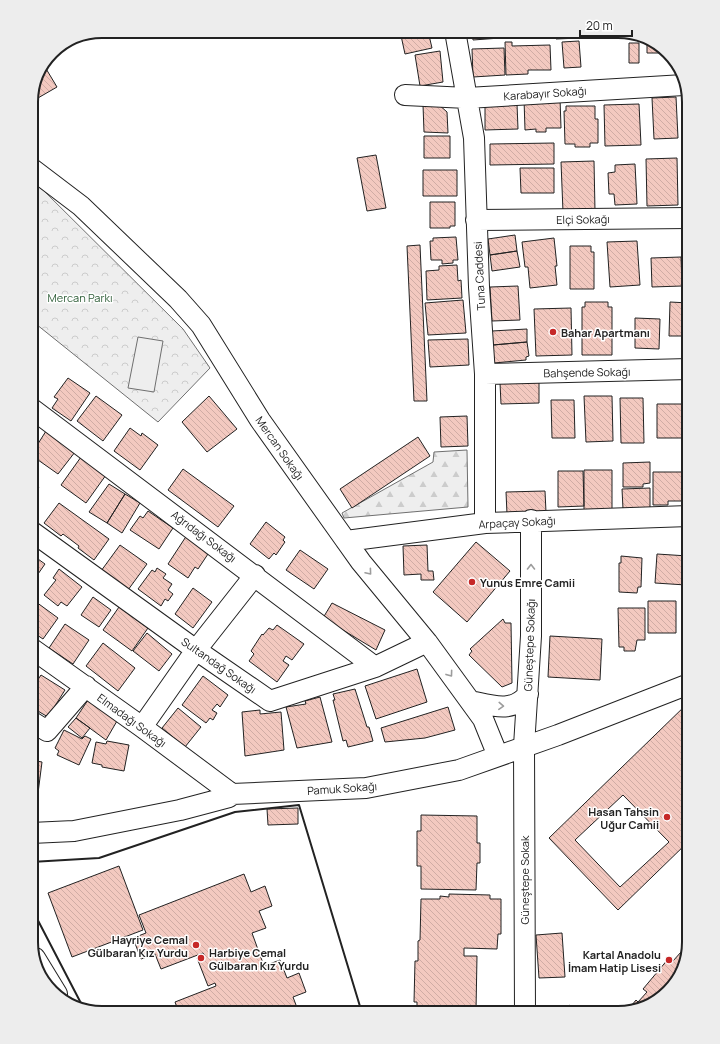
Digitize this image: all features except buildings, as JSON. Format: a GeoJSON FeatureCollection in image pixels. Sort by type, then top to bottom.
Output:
{"type":"FeatureCollection","features":[{"type":"Feature","properties":{"kind":"street","name":"Tuna Caddesi"},"geometry":{"type":"LineString","coordinates":[[456,38],[474,138],[476,220],[485,374],[485,523]]}},
{"type":"Feature","properties":{"kind":"street","name":"Karabayır Sokağı"},"geometry":{"type":"LineString","coordinates":[[405,95],[467,98],[680,85]]}},
{"type":"Feature","properties":{"kind":"street","name":"Mercan Sokağı"},"geometry":{"type":"LineString","coordinates":[[38,173],[82,206],[178,299],[201,325],[260,420],[361,562],[427,642],[483,719],[498,756]]}},
{"type":"Feature","properties":{"kind":"street","name":"Elçi Sokağı"},"geometry":{"type":"LineString","coordinates":[[476,220],[682,218]]}},
{"type":"Feature","properties":{"kind":"street","name":"Bahşende Sokağı"},"geometry":{"type":"LineString","coordinates":[[485,374],[682,369]]}},
{"type":"Feature","properties":{"kind":"street","name":"Ağrıdağı Sokağı"},"geometry":{"type":"LineString","coordinates":[[38,413],[255,575],[375,667]]}},
{"type":"Feature","properties":{"kind":"street","name":"Arpaçay Sokağı"},"geometry":{"type":"LineString","coordinates":[[346,541],[485,523],[532,520],[682,516]]}},
{"type":"Feature","properties":{"kind":"street","name":"Güneştepe Sokağı"},"geometry":{"type":"LineString","coordinates":[[524,746],[531,636],[532,520]]}},
{"type":"Feature","properties":{"kind":"street","name":"Sultandağ Sokağı"},"geometry":{"type":"LineString","coordinates":[[38,536],[196,650],[270,700],[375,667],[427,642]]}},
{"type":"Feature","properties":{"kind":"street"},"geometry":{"type":"LineString","coordinates":[[142,727],[196,650],[255,575]]}},
{"type":"Feature","properties":{"kind":"street","name":"Elmadağı Sokağı"},"geometry":{"type":"LineString","coordinates":[[38,653],[86,686],[232,794]]}},
{"type":"Feature","properties":{"kind":"street"},"geometry":{"type":"LineString","coordinates":[[38,725],[47,731],[86,686]]}},
{"type":"Feature","properties":{"kind":"street","name":"Pamuk Sokağı"},"geometry":{"type":"LineString","coordinates":[[38,833],[74,831],[180,810],[229,797],[232,794],[366,788],[459,770],[558,735],[682,687]]}},
{"type":"Feature","properties":{"kind":"street"},"geometry":{"type":"LineString","coordinates":[[470,701],[504,707],[515,706],[524,700],[528,694]]}},
{"type":"Feature","properties":{"kind":"street","name":"Güneştepe Sokak"},"geometry":{"type":"LineString","coordinates":[[524,746],[525,1006]]}},
{"type":"Feature","properties":{"kind":"green space","name":"Mercan Parkı"},"geometry":{"type":"Polygon","coordinates":[[[38,185],[183,329],[210,368],[158,422],[38,326],[38,185]]]}},
{"type":"Feature","properties":{"kind":"green space"},"geometry":{"type":"Polygon","coordinates":[[[138,337],[163,341],[154,392],[128,388],[138,337]]]}},
{"type":"Feature","properties":{"kind":"green space"},"geometry":{"type":"Polygon","coordinates":[[[467,450],[468,507],[344,518],[342,513],[433,462],[434,452],[467,450]]]}},
{"type":"Feature","properties":{"kind":"wall"},"geometry":{"type":"LineString","coordinates":[[38,862],[99,858],[235,812],[299,805],[360,1006]]}},
{"type":"Feature","properties":{"kind":"wall"},"geometry":{"type":"LineString","coordinates":[[38,920],[80,1002]]}},
{"type":"Feature","properties":{"kind":"place","name":"Bahar Apartmanı"},"geometry":{"type":"Point","coordinates":[553,332]}},
{"type":"Feature","properties":{"kind":"place","name":"Yunus Emre Camii"},"geometry":{"type":"Point","coordinates":[472,582]}},
{"type":"Feature","properties":{"kind":"place","name":"Hasan Tahsin Uğur Camii"},"geometry":{"type":"Point","coordinates":[667,817]}},
{"type":"Feature","properties":{"kind":"place","name":"Hayriye Cemal Gülbaran Kız Yurdu"},"geometry":{"type":"Point","coordinates":[196,945]}},
{"type":"Feature","properties":{"kind":"place","name":"Harbiye Cemal Gülbaran Kız Yurdu"},"geometry":{"type":"Point","coordinates":[201,958]}},
{"type":"Feature","properties":{"kind":"place","name":"Kartal Anadolu İmam Hatip Lisesi"},"geometry":{"type":"Point","coordinates":[669,960]}}]}
